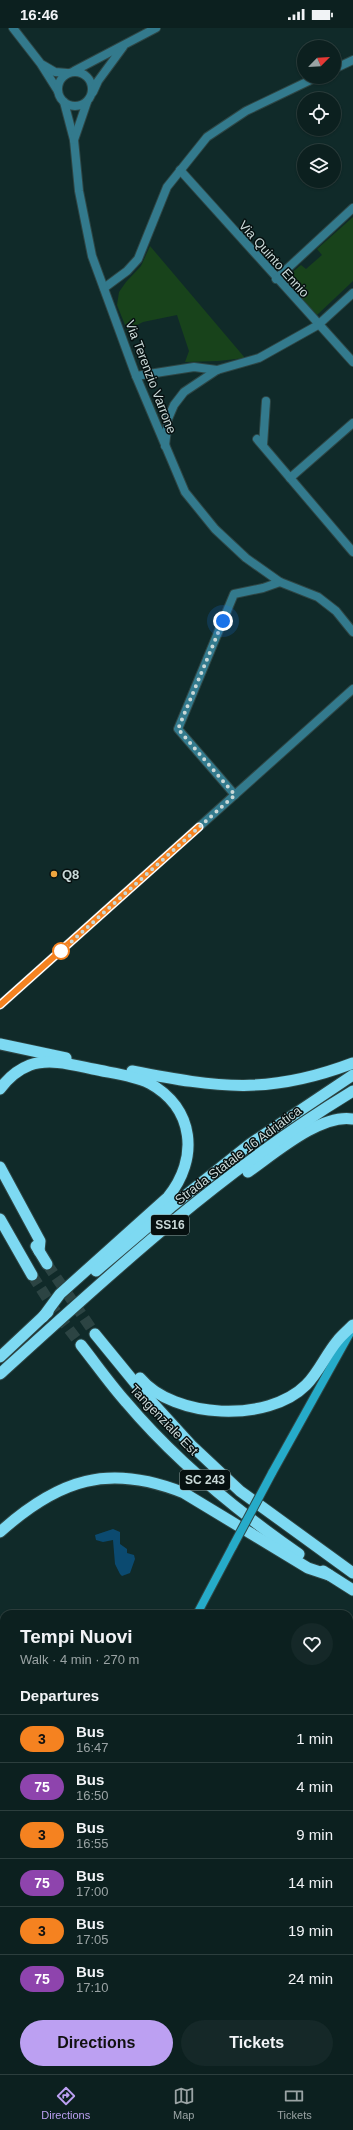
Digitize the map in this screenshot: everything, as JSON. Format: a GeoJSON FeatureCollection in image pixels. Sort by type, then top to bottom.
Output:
{"type":"FeatureCollection","features":[{"type":"Feature","properties":{"kind":"highway"},"geometry":{"type":"LineString","coordinates":[[0,1044],[185,1081],[229,1086],[276,1084],[302,1080],[353,1062]]}},
{"type":"Feature","properties":{"kind":"highway"},"geometry":{"type":"LineString","coordinates":[[0,1089],[9,1078],[19,1071],[32,1065],[50,1062],[138,1079],[149,1083],[159,1090],[175,1106],[186,1130],[189,1145],[184,1172],[178,1184],[168,1197],[60,1294],[43,1317]]}},
{"type":"Feature","properties":{"kind":"highway","name":"Strada Statale 16 Adriatica"},"geometry":{"type":"LineString","coordinates":[[0,1357],[43,1317],[171,1207],[250,1144],[353,1075]]}},
{"type":"Feature","properties":{"kind":"highway","name":"Strada Statale 16 Adriatica"},"geometry":{"type":"LineString","coordinates":[[0,1374],[155,1237],[267,1148],[353,1091]]}},
{"type":"Feature","properties":{"kind":"highway"},"geometry":{"type":"LineString","coordinates":[[96,1288],[112,1280],[222,1190],[311,1129],[330,1120],[345,1117],[353,1119]]}},
{"type":"Feature","properties":{"kind":"highway"},"geometry":{"type":"LineString","coordinates":[[0,1166],[40,1241],[39,1251]]}},
{"type":"Feature","properties":{"kind":"highway"},"geometry":{"type":"LineString","coordinates":[[0,1184],[47,1264]]}},
{"type":"Feature","properties":{"kind":"highway"},"geometry":{"type":"LineString","coordinates":[[0,1219],[32,1275]]}},
{"type":"Feature","properties":{"kind":"highway","name":"Tangenziale Est"},"geometry":{"type":"LineString","coordinates":[[353,1326],[337,1341],[305,1386],[293,1395],[273,1404],[237,1411],[219,1412],[195,1408],[163,1397],[147,1386],[105,1336],[95,1334],[140,1389],[196,1450],[240,1490],[353,1573]]}},
{"type":"Feature","properties":{"kind":"highway","name":"Tangenziale Est"},"geometry":{"type":"LineString","coordinates":[[81,1345],[127,1403],[173,1452],[223,1496],[265,1530],[353,1590]]}},
{"type":"Feature","properties":{"kind":"highway"},"geometry":{"type":"LineString","coordinates":[[0,1532],[36,1502],[68,1486],[101,1478],[133,1479],[165,1486],[184,1493],[308,1568],[329,1575]]}},
{"type":"Feature","properties":{"kind":"main road"},"geometry":{"type":"LineString","coordinates":[[199,1610],[353,1326]]}},
{"type":"Feature","properties":{"kind":"street"},"geometry":{"type":"LineString","coordinates":[[13,28],[41,64],[64,102],[71,106],[79,106],[87,102],[103,74],[126,43]]}},
{"type":"Feature","properties":{"kind":"street"},"geometry":{"type":"LineString","coordinates":[[58,91],[59,81],[71,72],[156,28]]}},
{"type":"Feature","properties":{"kind":"street"},"geometry":{"type":"LineString","coordinates":[[341,66],[353,60]]}},
{"type":"Feature","properties":{"kind":"street"},"geometry":{"type":"LineString","coordinates":[[41,64],[55,72],[84,74],[91,82],[93,92]]}},
{"type":"Feature","properties":{"kind":"street"},"geometry":{"type":"LineString","coordinates":[[104,288],[127,271],[138,259],[167,187],[207,137],[246,111],[302,84]]}},
{"type":"Feature","properties":{"kind":"street","name":"Via Terenzio Varrone"},"geometry":{"type":"LineString","coordinates":[[64,102],[74,140],[80,190],[92,256],[136,376],[185,492],[215,529],[246,558],[280,582],[318,597],[336,611],[353,632]]}},
{"type":"Feature","properties":{"kind":"street","name":"Via Terenzio Varrone"},"geometry":{"type":"LineString","coordinates":[[74,140],[87,102]]}},
{"type":"Feature","properties":{"kind":"street","name":"Via Quinto Ennio"},"geometry":{"type":"LineString","coordinates":[[180,170],[276,279],[353,362]]}},
{"type":"Feature","properties":{"kind":"street"},"geometry":{"type":"LineString","coordinates":[[276,279],[353,208]]}},
{"type":"Feature","properties":{"kind":"street"},"geometry":{"type":"LineString","coordinates":[[165,447],[168,419],[174,405],[184,392],[217,370],[259,358],[318,325],[353,293]]}},
{"type":"Feature","properties":{"kind":"street"},"geometry":{"type":"LineString","coordinates":[[136,376],[194,367],[217,370]]}},
{"type":"Feature","properties":{"kind":"street"},"geometry":{"type":"LineString","coordinates":[[263,445],[266,401]]}},
{"type":"Feature","properties":{"kind":"street"},"geometry":{"type":"LineString","coordinates":[[290,478],[353,423]]}},
{"type":"Feature","properties":{"kind":"street"},"geometry":{"type":"LineString","coordinates":[[257,439],[353,552]]}},
{"type":"Feature","properties":{"kind":"street"},"geometry":{"type":"LineString","coordinates":[[235,795],[178,729],[234,594],[263,588],[280,582]]}},
{"type":"Feature","properties":{"kind":"street"},"geometry":{"type":"LineString","coordinates":[[0,1005],[353,689]]}},
{"type":"Feature","properties":{"kind":"green space"},"geometry":{"type":"Polygon","coordinates":[[[353,217],[353,281],[317,315],[284,279],[301,265],[306,269],[322,255],[317,249],[353,217]]]}},
{"type":"Feature","properties":{"kind":"green space"},"geometry":{"type":"Polygon","coordinates":[[[150,246],[245,358],[185,362],[189,351],[177,315],[143,322],[127,330],[117,305],[119,292],[141,266],[150,246]]]}},
{"type":"Feature","properties":{"kind":"water"},"geometry":{"type":"Polygon","coordinates":[[[113,1529],[120,1532],[120,1544],[127,1549],[127,1553],[134,1555],[135,1559],[130,1573],[122,1576],[115,1564],[113,1540],[103,1542],[96,1540],[95,1535],[113,1529]]]}},
{"type":"Feature","properties":{"kind":"tunnel"},"geometry":{"type":"LineString","coordinates":[[47,1264],[95,1334]]}},
{"type":"Feature","properties":{"kind":"tunnel"},"geometry":{"type":"LineString","coordinates":[[32,1275],[58,1315],[81,1345]]}},
{"type":"Feature","properties":{"kind":"bus line","name":"3"},"geometry":{"type":"LineString","coordinates":[[0,1005],[116,903],[199,827]]}},
{"type":"Feature","properties":{"kind":"place","name":"Q8"},"geometry":{"type":"Point","coordinates":[54,874]}},
{"type":"Feature","properties":{"kind":"route"},"geometry":{"type":"LineString","coordinates":[[61,951],[235,795],[178,729],[223,621]]}}]}
